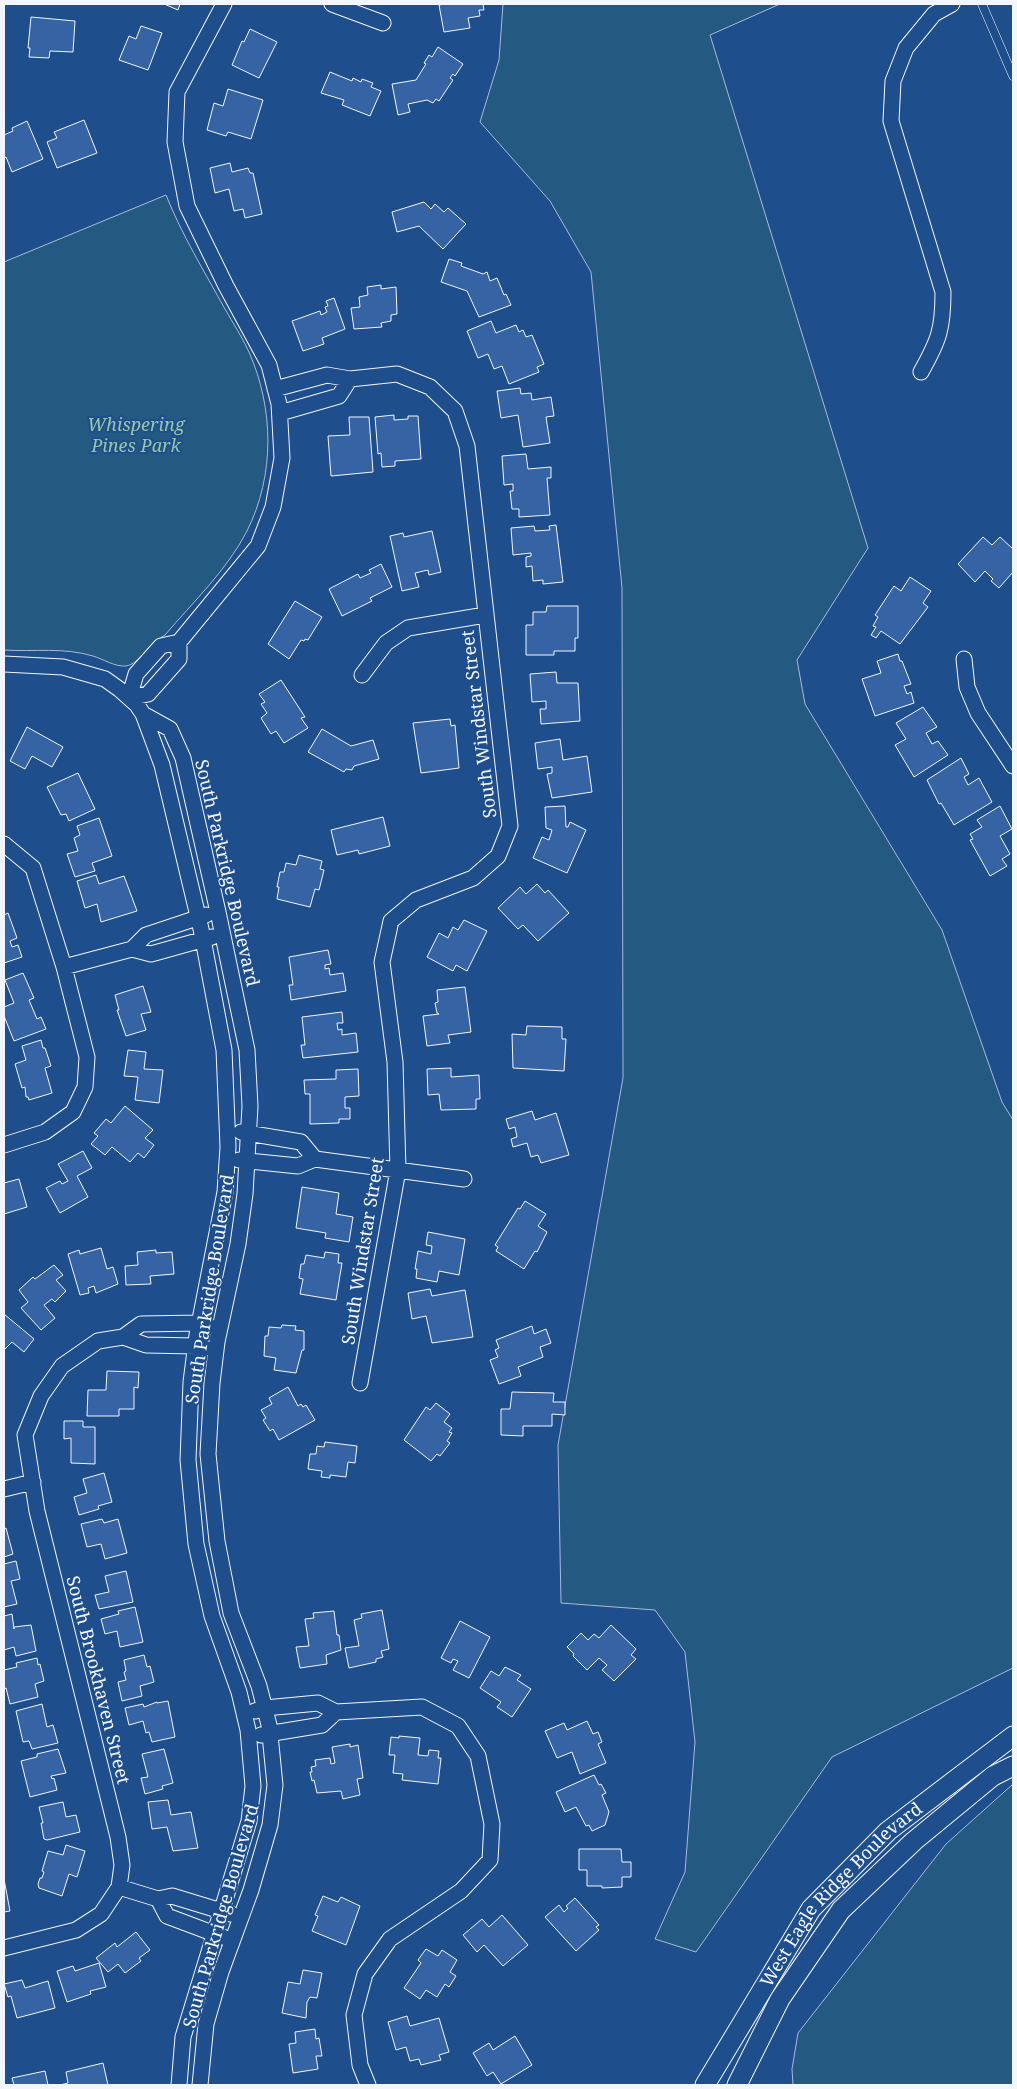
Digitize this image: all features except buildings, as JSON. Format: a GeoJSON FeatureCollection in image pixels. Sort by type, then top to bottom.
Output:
{"type":"FeatureCollection","features":[{"type":"Feature","properties":{"kind":"street"},"geometry":{"type":"LineString","coordinates":[[179,642],[179,659],[148,694],[128,698],[136,674],[162,646],[179,642],[258,546],[273,507],[282,458],[280,413],[269,365],[226,286],[188,206],[175,142],[177,92],[224,4]]}},
{"type":"Feature","properties":{"kind":"street"},"geometry":{"type":"LineString","coordinates":[[332,4],[383,23]]}},
{"type":"Feature","properties":{"kind":"street"},"geometry":{"type":"LineString","coordinates":[[921,372],[936,344],[943,320],[943,292],[891,121],[893,81],[906,48],[934,14],[952,4]]}},
{"type":"Feature","properties":{"kind":"street","name":"South Windstar Street"},"geometry":{"type":"LineString","coordinates":[[275,389],[327,375],[350,379],[397,374],[430,387],[455,411],[467,446],[510,826],[498,856],[472,878],[416,900],[391,921],[382,962],[395,1062],[398,1170],[360,1383]]}},
{"type":"Feature","properties":{"kind":"street"},"geometry":{"type":"LineString","coordinates":[[280,413],[339,396],[350,379]]}},
{"type":"Feature","properties":{"kind":"street"},"geometry":{"type":"LineString","coordinates":[[362,675],[386,643],[408,628],[485,615]]}},
{"type":"Feature","properties":{"kind":"street"},"geometry":{"type":"LineString","coordinates":[[964,659],[967,687],[978,713],[1013,766]]}},
{"type":"Feature","properties":{"kind":"street","name":"South Parkridge Boulevard"},"geometry":{"type":"LineString","coordinates":[[4,664],[63,667],[105,679],[128,698],[143,714],[170,729],[183,758],[247,1050],[250,1106],[245,1194],[238,1244],[216,1350],[208,1454],[217,1541],[231,1612],[259,1686],[265,1708],[270,1733],[275,1785],[270,1825],[206,2024],[200,2085]]}},
{"type":"Feature","properties":{"kind":"street","name":"South Parkridge Boulevard"},"geometry":{"type":"LineString","coordinates":[[143,714],[162,765],[203,940],[224,1050],[228,1159],[217,1240],[190,1382],[188,1460],[196,1544],[212,1616],[239,1692],[250,1739],[254,1786],[249,1821],[183,2037],[179,2085]]}},
{"type":"Feature","properties":{"kind":"street"},"geometry":{"type":"LineString","coordinates":[[4,844],[33,868],[64,967],[87,1057],[85,1087],[73,1112],[45,1132],[4,1145]]}},
{"type":"Feature","properties":{"kind":"street"},"geometry":{"type":"LineString","coordinates":[[132,949],[146,935],[218,912]]}},
{"type":"Feature","properties":{"kind":"street"},"geometry":{"type":"LineString","coordinates":[[64,967],[132,949],[151,954],[223,934]]}},
{"type":"Feature","properties":{"kind":"street"},"geometry":{"type":"LineString","coordinates":[[228,1129],[301,1142],[315,1159]]}},
{"type":"Feature","properties":{"kind":"street"},"geometry":{"type":"LineString","coordinates":[[228,1159],[298,1166],[315,1159],[464,1179]]}},
{"type":"Feature","properties":{"kind":"street"},"geometry":{"type":"LineString","coordinates":[[123,1337],[141,1324],[200,1323],[219,1330]]}},
{"type":"Feature","properties":{"kind":"street"},"geometry":{"type":"LineString","coordinates":[[123,1337],[146,1345],[196,1346],[216,1350]]}},
{"type":"Feature","properties":{"kind":"street","name":"South Brookhaven Street"},"geometry":{"type":"LineString","coordinates":[[119,1887],[122,1865],[118,1837],[37,1511],[25,1436],[41,1396],[62,1366],[98,1341],[123,1337]]}},
{"type":"Feature","properties":{"kind":"street"},"geometry":{"type":"LineString","coordinates":[[4,1489],[32,1482]]}},
{"type":"Feature","properties":{"kind":"street"},"geometry":{"type":"LineString","coordinates":[[244,1714],[265,1708],[318,1703],[336,1712],[422,1707],[458,1726],[478,1756],[492,1824],[490,1860],[461,1891],[390,1939],[365,1974],[354,2015],[360,2065],[368,2085]]}},
{"type":"Feature","properties":{"kind":"street"},"geometry":{"type":"LineString","coordinates":[[250,1739],[270,1733],[322,1725],[336,1712]]}},
{"type":"Feature","properties":{"kind":"street","name":"West Eagle Ridge Boulevard"},"geometry":{"type":"LineString","coordinates":[[705,2085],[811,1909],[888,1832],[1013,1736]]}},
{"type":"Feature","properties":{"kind":"street","name":"West Eagle Ridge Boulevard"},"geometry":{"type":"LineString","coordinates":[[737,2085],[780,1999],[841,1910],[914,1841],[993,1776],[1013,1766]]}},
{"type":"Feature","properties":{"kind":"street"},"geometry":{"type":"LineString","coordinates":[[4,1948],[76,1930],[101,1914],[119,1887],[158,1899],[172,1896],[241,1918]]}},
{"type":"Feature","properties":{"kind":"street"},"geometry":{"type":"LineString","coordinates":[[158,1899],[167,1916],[232,1940]]}},
{"type":"Feature","properties":{"kind":"lane"},"geometry":{"type":"LineString","coordinates":[[982,4],[1013,76]]}},
{"type":"Feature","properties":{"kind":"green space"},"geometry":{"type":"Polygon","coordinates":[[[503,4],[780,4],[710,35],[868,548],[797,660],[805,704],[942,930],[1002,1102],[1013,1120],[1013,1668],[832,1757],[696,1952],[655,1939],[685,1872],[695,1742],[685,1652],[655,1610],[561,1603],[558,1445],[623,1078],[622,588],[591,272],[550,201],[480,122],[499,60],[503,4]]]}},
{"type":"Feature","properties":{"kind":"green space","name":"Whispering Pines Park"},"geometry":{"type":"Polygon","coordinates":[[[166,195],[194,253],[246,346],[257,374],[267,419],[268,442],[267,465],[256,510],[239,545],[220,572],[165,635],[131,664],[126,666],[109,663],[82,653],[48,650],[4,650],[4,262],[166,195]]]}},
{"type":"Feature","properties":{"kind":"green space"},"geometry":{"type":"Polygon","coordinates":[[[1013,1784],[1013,2085],[793,2085],[792,2069],[798,2033],[946,1844],[1013,1784]]]}}]}
